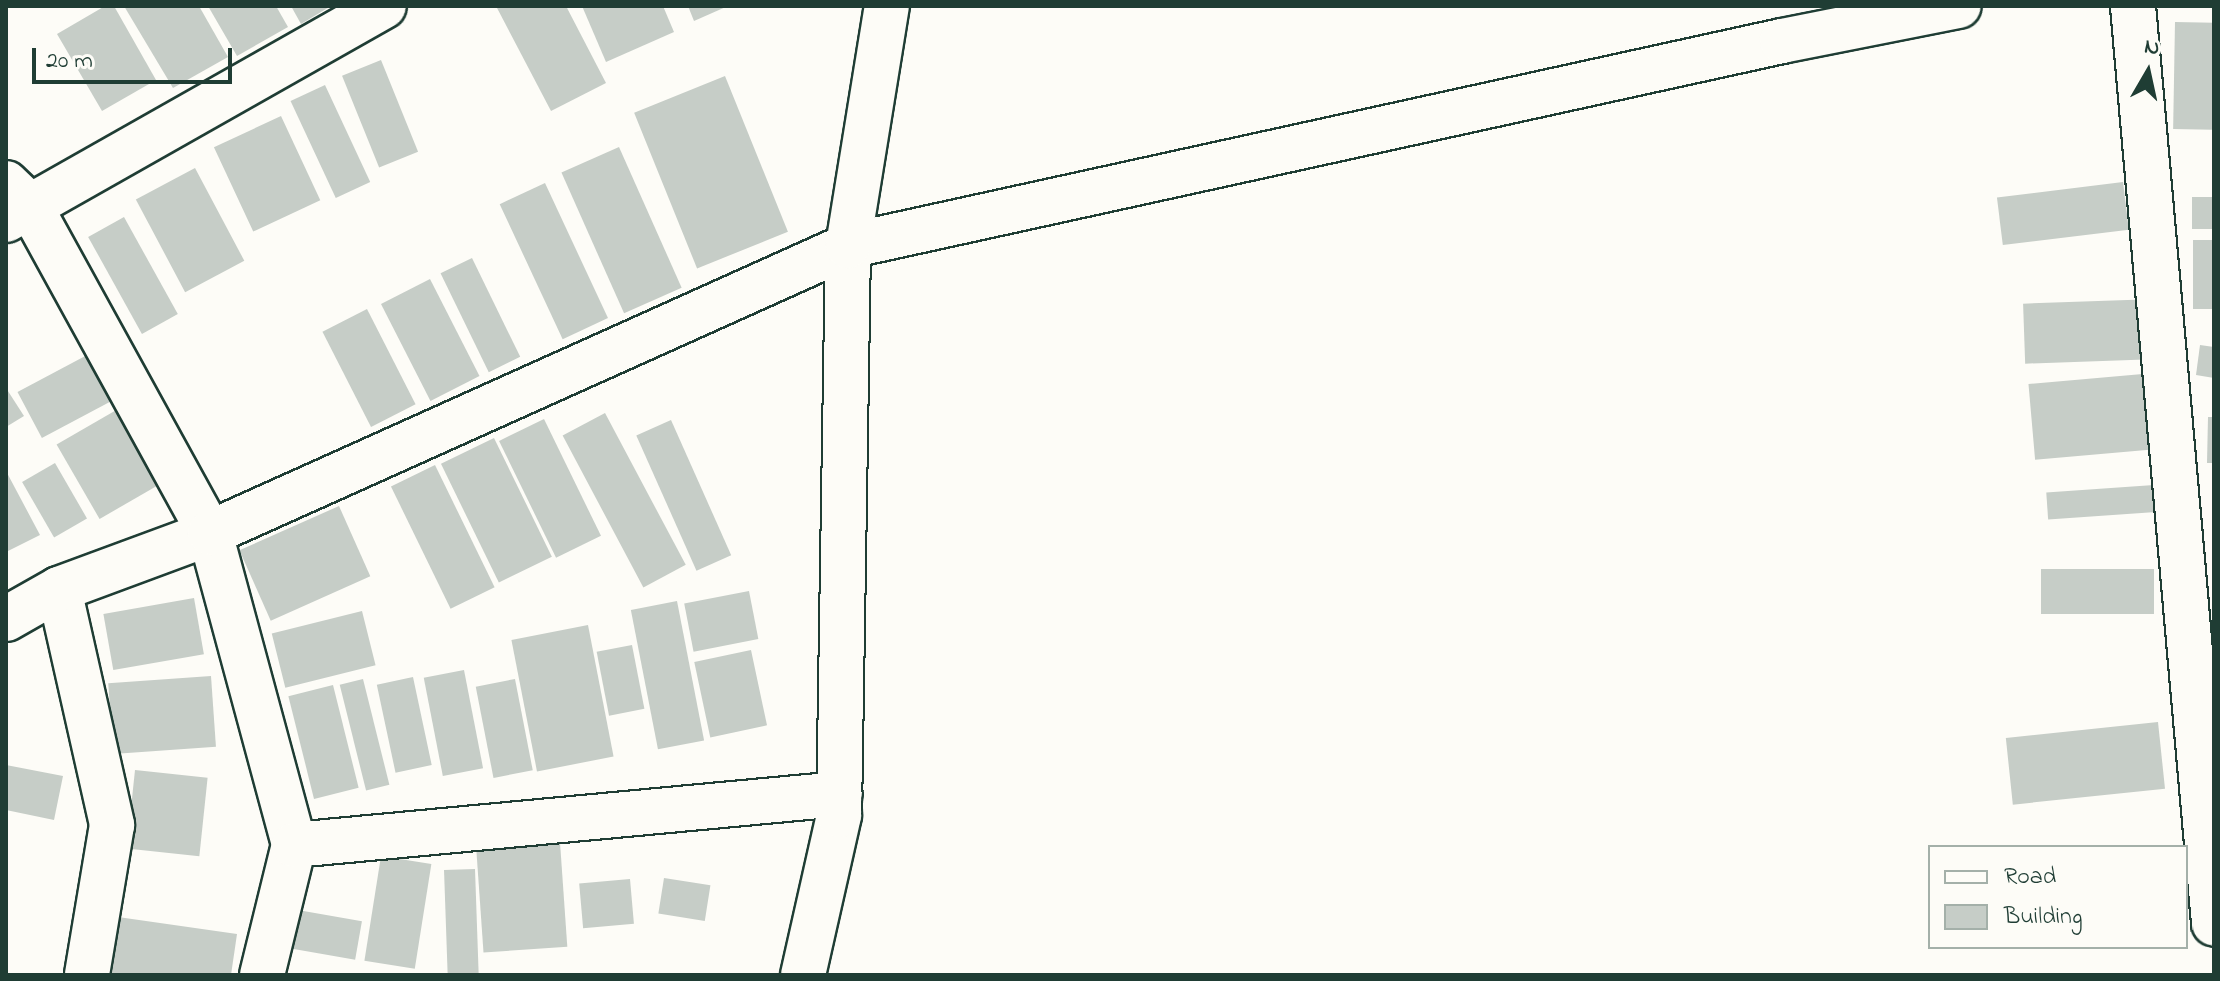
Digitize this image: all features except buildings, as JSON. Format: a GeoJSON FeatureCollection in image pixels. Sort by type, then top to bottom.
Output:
{"type":"FeatureCollection","features":[{"type":"Feature","properties":{"kind":"street"},"geometry":{"type":"LineString","coordinates":[[262,975],[294,845],[210,533],[14,203],[384,6]]}},
{"type":"Feature","properties":{"kind":"street"},"geometry":{"type":"LineString","coordinates":[[803,975],[839,815],[848,246],[887,6]]}},
{"type":"Feature","properties":{"kind":"street"},"geometry":{"type":"LineString","coordinates":[[6,619],[59,589],[210,533],[848,246],[1782,41],[1959,6]]}},
{"type":"Feature","properties":{"kind":"street"},"geometry":{"type":"LineString","coordinates":[[2133,6],[2214,923]]}},
{"type":"Feature","properties":{"kind":"street"},"geometry":{"type":"LineString","coordinates":[[59,589],[112,825],[87,975]]}},
{"type":"Feature","properties":{"kind":"street"},"geometry":{"type":"LineString","coordinates":[[294,845],[840,794]]}}]}
